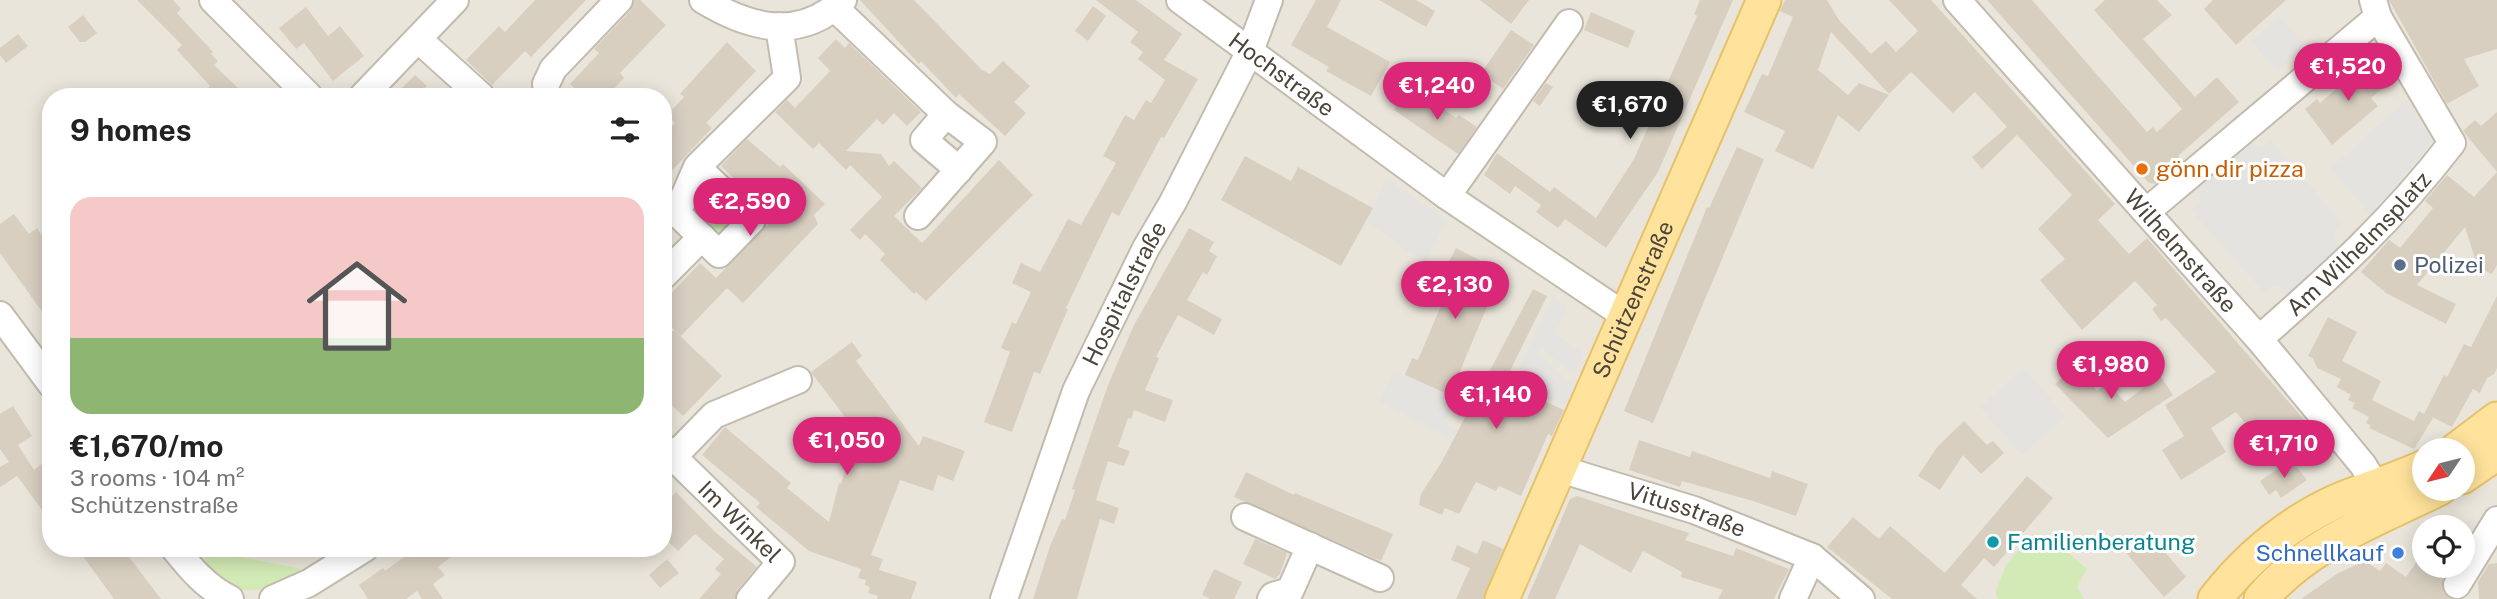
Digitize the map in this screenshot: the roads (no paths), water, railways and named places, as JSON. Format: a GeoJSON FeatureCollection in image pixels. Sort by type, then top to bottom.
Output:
{"type":"FeatureCollection","features":[{"type":"Feature","properties":{"kind":"main road","name":"Schützenstraße"},"geometry":{"type":"LineString","coordinates":[[1502,599],[1764,0]]}},
{"type":"Feature","properties":{"kind":"main road"},"geometry":{"type":"LineString","coordinates":[[2472,438],[2497,419]]}},
{"type":"Feature","properties":{"kind":"main road"},"geometry":{"type":"LineString","coordinates":[[2475,468],[2497,453]]}},
{"type":"Feature","properties":{"kind":"main road"},"geometry":{"type":"LineString","coordinates":[[2261,599],[2271,587],[2315,551],[2353,527],[2412,476]]}},
{"type":"Feature","properties":{"kind":"main road"},"geometry":{"type":"LineString","coordinates":[[2215,599],[2234,575],[2295,523],[2384,498],[2412,493]]}},
{"type":"Feature","properties":{"kind":"street"},"geometry":{"type":"LineString","coordinates":[[213,0],[301,88]]}},
{"type":"Feature","properties":{"kind":"street"},"geometry":{"type":"LineString","coordinates":[[371,88],[455,0]]}},
{"type":"Feature","properties":{"kind":"street"},"geometry":{"type":"LineString","coordinates":[[545,88],[553,69],[619,0]]}},
{"type":"Feature","properties":{"kind":"street"},"geometry":{"type":"LineString","coordinates":[[703,0],[734,19],[779,26],[793,26],[813,20],[839,4],[946,114],[983,142],[918,216]]}},
{"type":"Feature","properties":{"kind":"street","name":"Hochstraße"},"geometry":{"type":"LineString","coordinates":[[1180,0],[1447,196],[1627,317]]}},
{"type":"Feature","properties":{"kind":"street","name":"Hospitalstraße"},"geometry":{"type":"LineString","coordinates":[[1004,599],[1076,391],[1146,248],[1173,202],[1250,51],[1269,0]]}},
{"type":"Feature","properties":{"kind":"street","name":"Wilhelmstraße"},"geometry":{"type":"LineString","coordinates":[[1956,0],[2259,339],[2384,498]]}},
{"type":"Feature","properties":{"kind":"street"},"geometry":{"type":"LineString","coordinates":[[2146,212],[2376,9]]}},
{"type":"Feature","properties":{"kind":"street","name":"Am Wilhelmsplatz"},"geometry":{"type":"LineString","coordinates":[[2259,339],[2410,197],[2452,143],[2376,9]]}},
{"type":"Feature","properties":{"kind":"street"},"geometry":{"type":"LineString","coordinates":[[1447,196],[1569,23]]}},
{"type":"Feature","properties":{"kind":"street"},"geometry":{"type":"LineString","coordinates":[[672,203],[697,167],[787,78],[779,26]]}},
{"type":"Feature","properties":{"kind":"street"},"geometry":{"type":"LineString","coordinates":[[418,39],[472,88]]}},
{"type":"Feature","properties":{"kind":"street"},"geometry":{"type":"LineString","coordinates":[[946,114],[924,140],[959,170]]}},
{"type":"Feature","properties":{"kind":"street"},"geometry":{"type":"LineString","coordinates":[[672,208],[719,254],[752,220],[697,167]]}},
{"type":"Feature","properties":{"kind":"street"},"geometry":{"type":"LineString","coordinates":[[672,267],[702,237]]}},
{"type":"Feature","properties":{"kind":"street"},"geometry":{"type":"LineString","coordinates":[[0,314],[42,372]]}},
{"type":"Feature","properties":{"kind":"street"},"geometry":{"type":"LineString","coordinates":[[672,449],[714,415],[798,380]]}},
{"type":"Feature","properties":{"kind":"street","name":"Im Winkel"},"geometry":{"type":"LineString","coordinates":[[672,456],[781,562],[750,599]]}},
{"type":"Feature","properties":{"kind":"street","name":"Vitusstraße"},"geometry":{"type":"LineString","coordinates":[[1560,469],[1693,510],[1812,556],[1861,599]]}},
{"type":"Feature","properties":{"kind":"street"},"geometry":{"type":"LineString","coordinates":[[1245,517],[1380,578]]}},
{"type":"Feature","properties":{"kind":"street"},"geometry":{"type":"LineString","coordinates":[[2457,586],[2497,520]]}},
{"type":"Feature","properties":{"kind":"street"},"geometry":{"type":"LineString","coordinates":[[1271,599],[1290,591],[1310,546]]}},
{"type":"Feature","properties":{"kind":"street"},"geometry":{"type":"LineString","coordinates":[[1793,599],[1812,556]]}},
{"type":"Feature","properties":{"kind":"street"},"geometry":{"type":"LineString","coordinates":[[181,557],[219,596]]}},
{"type":"Feature","properties":{"kind":"street"},"geometry":{"type":"LineString","coordinates":[[273,599],[309,583],[351,557]]}},
{"type":"Feature","properties":{"kind":"place","name":"gönn dir pizza"},"geometry":{"type":"Point","coordinates":[2142,169]}},
{"type":"Feature","properties":{"kind":"place","name":"Polizei"},"geometry":{"type":"Point","coordinates":[2400,265]}},
{"type":"Feature","properties":{"kind":"place","name":"Familienberatung"},"geometry":{"type":"Point","coordinates":[1993,542]}},
{"type":"Feature","properties":{"kind":"place","name":"Schnellkauf"},"geometry":{"type":"Point","coordinates":[2398,553]}}]}
